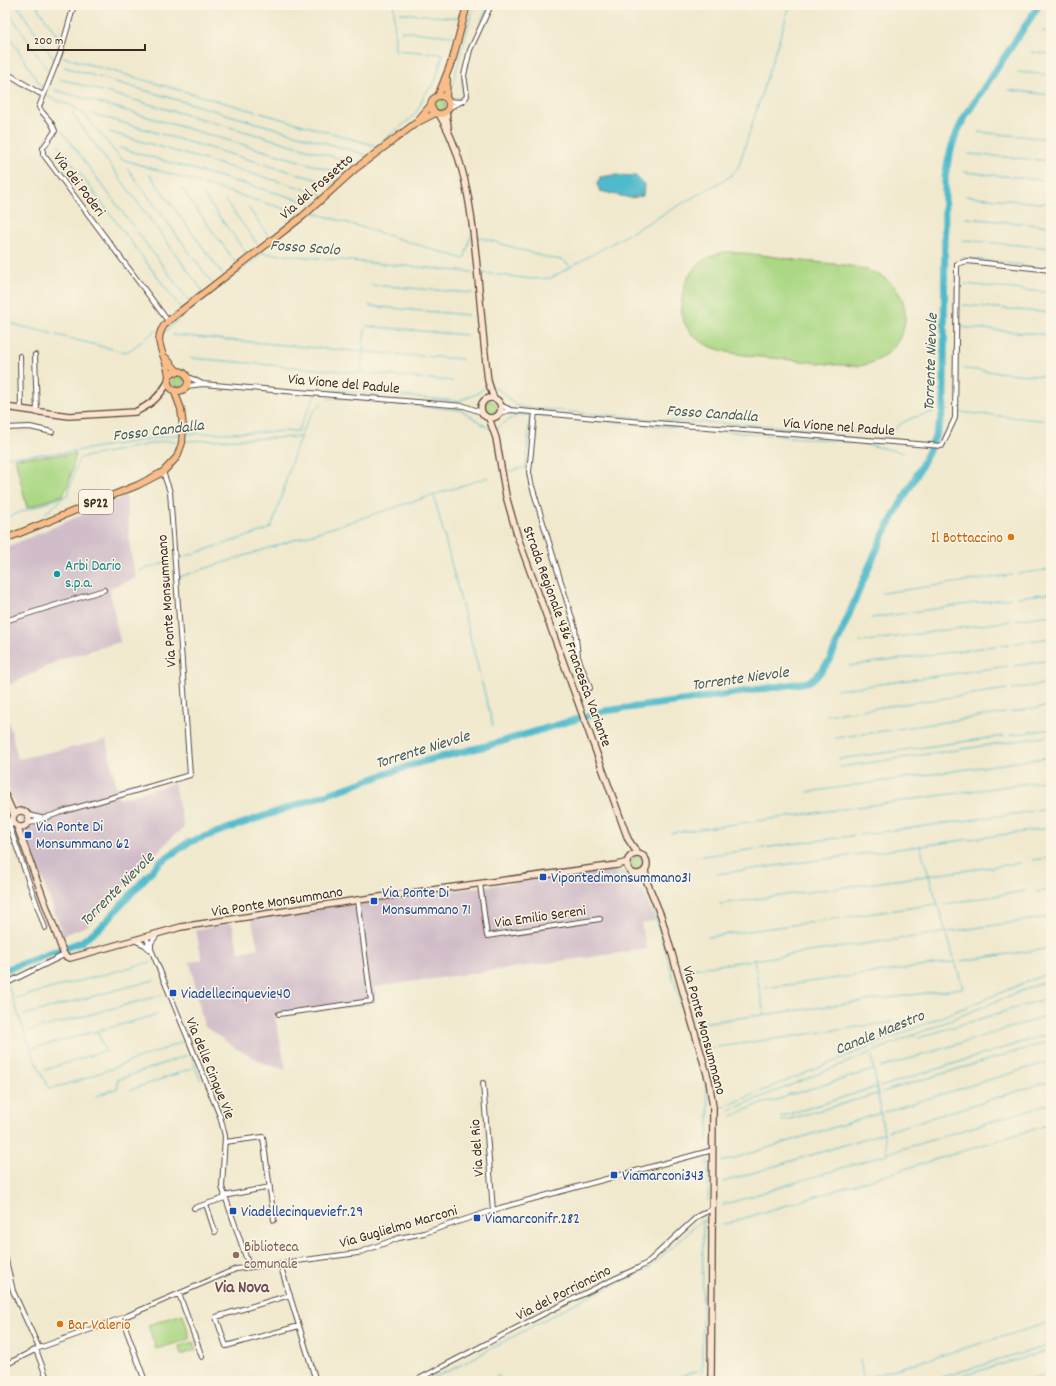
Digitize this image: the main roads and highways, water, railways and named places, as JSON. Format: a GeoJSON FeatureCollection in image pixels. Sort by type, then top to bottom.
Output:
{"type":"FeatureCollection","features":[{"type":"Feature","properties":{"kind":"main road"},"geometry":{"type":"LineString","coordinates":[[416,123],[431,105],[432,100],[438,96],[447,75],[467,5]]}},
{"type":"Feature","properties":{"kind":"main road"},"geometry":{"type":"LineString","coordinates":[[447,75],[447,110],[449,131]]}},
{"type":"Feature","properties":{"kind":"main road"},"geometry":{"type":"LineString","coordinates":[[438,96],[447,100]]}},
{"type":"Feature","properties":{"kind":"main road"},"geometry":{"type":"LineString","coordinates":[[431,105],[438,113],[449,131],[462,169],[472,227],[488,381],[494,399],[500,405],[496,438]]}},
{"type":"Feature","properties":{"kind":"main road"},"geometry":{"type":"LineString","coordinates":[[416,123],[447,110]]}},
{"type":"Feature","properties":{"kind":"main road","name":"Via del Fossetto"},"geometry":{"type":"LineString","coordinates":[[169,380],[159,345],[159,337],[163,327],[168,321],[303,216],[355,169],[416,123]]}},
{"type":"Feature","properties":{"kind":"main road"},"geometry":{"type":"LineString","coordinates":[[5,407],[37,413],[69,416],[135,412],[145,407],[161,393],[173,373],[178,372],[162,354]]}},
{"type":"Feature","properties":{"kind":"main road","name":"SP22"},"geometry":{"type":"LineString","coordinates":[[178,372],[186,376],[188,381],[185,388],[181,410]]}},
{"type":"Feature","properties":{"kind":"main road","name":"SP22"},"geometry":{"type":"LineString","coordinates":[[5,539],[138,485],[163,472],[180,452],[183,436],[183,419],[181,410],[169,380]]}},
{"type":"Feature","properties":{"kind":"main road"},"geometry":{"type":"LineString","coordinates":[[488,381],[485,400],[481,405],[481,412],[484,416],[489,418],[498,415]]}},
{"type":"Feature","properties":{"kind":"main road"},"geometry":{"type":"LineString","coordinates":[[161,393],[185,388]]}},
{"type":"Feature","properties":{"kind":"main road"},"geometry":{"type":"LineString","coordinates":[[485,400],[494,399]]}},
{"type":"Feature","properties":{"kind":"main road"},"geometry":{"type":"LineString","coordinates":[[489,418],[496,438]]}},
{"type":"Feature","properties":{"kind":"main road","name":"Strada Regionale 436 Francesca Variante"},"geometry":{"type":"LineString","coordinates":[[496,438],[506,496],[518,538],[628,839]]}},
{"type":"Feature","properties":{"kind":"main road"},"geometry":{"type":"LineString","coordinates":[[6,797],[20,811],[28,815],[21,844]]}},
{"type":"Feature","properties":{"kind":"main road"},"geometry":{"type":"LineString","coordinates":[[6,797],[11,823],[21,844]]}},
{"type":"Feature","properties":{"kind":"main road"},"geometry":{"type":"LineString","coordinates":[[11,823],[20,811]]}},
{"type":"Feature","properties":{"kind":"main road"},"geometry":{"type":"LineString","coordinates":[[11,823],[26,825]]}},
{"type":"Feature","properties":{"kind":"main road"},"geometry":{"type":"LineString","coordinates":[[628,839],[638,854],[646,860],[647,882]]}},
{"type":"Feature","properties":{"kind":"main road"},"geometry":{"type":"LineString","coordinates":[[628,839],[628,868]]}},
{"type":"Feature","properties":{"kind":"main road","name":"Via Ponte Monsummano"},"geometry":{"type":"LineString","coordinates":[[21,844],[59,941],[68,958],[74,958],[181,927],[358,900],[617,865],[629,860]]}},
{"type":"Feature","properties":{"kind":"main road"},"geometry":{"type":"LineString","coordinates":[[629,860],[638,854]]}},
{"type":"Feature","properties":{"kind":"main road"},"geometry":{"type":"LineString","coordinates":[[617,865],[628,868],[634,874],[639,874],[646,870]]}},
{"type":"Feature","properties":{"kind":"main road"},"geometry":{"type":"LineString","coordinates":[[639,874],[647,882]]}},
{"type":"Feature","properties":{"kind":"main road","name":"Via Ponte Monsummano"},"geometry":{"type":"LineString","coordinates":[[647,882],[665,931],[709,1081],[712,1107],[713,1150],[711,1381]]}},
{"type":"Feature","properties":{"kind":"water"},"geometry":{"type":"Polygon","coordinates":[[[613,175],[636,176],[644,184],[643,196],[630,198],[600,191],[597,184],[600,177],[613,175]]]}},
{"type":"Feature","properties":{"kind":"waterway"},"geometry":{"type":"LineString","coordinates":[[17,5],[55,61]]}},
{"type":"Feature","properties":{"kind":"waterway"},"geometry":{"type":"LineString","coordinates":[[36,5],[60,40]]}},
{"type":"Feature","properties":{"kind":"waterway"},"geometry":{"type":"LineString","coordinates":[[381,142],[410,119],[417,111],[425,94],[435,82],[443,54],[395,50],[394,5]]}},
{"type":"Feature","properties":{"kind":"waterway"},"geometry":{"type":"LineString","coordinates":[[462,77],[463,96],[461,98],[454,99],[450,93],[474,5]]}},
{"type":"Feature","properties":{"kind":"waterway"},"geometry":{"type":"LineString","coordinates":[[481,21],[489,5]]}},
{"type":"Feature","properties":{"kind":"waterway"},"geometry":{"type":"LineString","coordinates":[[482,273],[533,279],[551,278],[729,177],[738,168],[790,5]]}},
{"type":"Feature","properties":{"kind":"waterway","name":"Torrente Nievole"},"geometry":{"type":"LineString","coordinates":[[5,970],[81,942],[102,926],[160,862],[189,842],[421,762],[490,745],[604,711],[808,682],[816,677],[830,660],[881,540],[928,452],[942,417],[944,402],[945,177],[952,147],[964,118],[1039,5]]}},
{"type":"Feature","properties":{"kind":"waterway"},"geometry":{"type":"LineString","coordinates":[[5,6],[50,74]]}},
{"type":"Feature","properties":{"kind":"waterway"},"geometry":{"type":"LineString","coordinates":[[400,13],[457,18]]}},
{"type":"Feature","properties":{"kind":"waterway"},"geometry":{"type":"LineString","coordinates":[[6,31],[44,91]]}},
{"type":"Feature","properties":{"kind":"waterway"},"geometry":{"type":"LineString","coordinates":[[401,31],[452,36]]}},
{"type":"Feature","properties":{"kind":"waterway"},"geometry":{"type":"LineString","coordinates":[[1042,31],[1051,32]]}},
{"type":"Feature","properties":{"kind":"waterway"},"geometry":{"type":"LineString","coordinates":[[1031,52],[1051,54]]}},
{"type":"Feature","properties":{"kind":"waterway"},"geometry":{"type":"LineString","coordinates":[[63,57],[377,146]]}},
{"type":"Feature","properties":{"kind":"waterway"},"geometry":{"type":"LineString","coordinates":[[64,67],[367,155]]}},
{"type":"Feature","properties":{"kind":"waterway"},"geometry":{"type":"LineString","coordinates":[[1018,72],[1051,75]]}},
{"type":"Feature","properties":{"kind":"waterway"},"geometry":{"type":"LineString","coordinates":[[5,75],[32,91]]}},
{"type":"Feature","properties":{"kind":"waterway"},"geometry":{"type":"LineString","coordinates":[[60,79],[356,163]]}},
{"type":"Feature","properties":{"kind":"waterway"},"geometry":{"type":"LineString","coordinates":[[55,90],[344,174]]}},
{"type":"Feature","properties":{"kind":"waterway"},"geometry":{"type":"LineString","coordinates":[[1009,90],[1051,95]]}},
{"type":"Feature","properties":{"kind":"waterway"},"geometry":{"type":"LineString","coordinates":[[46,96],[72,106],[86,116],[121,159],[298,213],[303,213]]}},
{"type":"Feature","properties":{"kind":"waterway"},"geometry":{"type":"LineString","coordinates":[[72,113],[202,290]]}},
{"type":"Feature","properties":{"kind":"waterway"},"geometry":{"type":"LineString","coordinates":[[93,114],[332,184]]}},
{"type":"Feature","properties":{"kind":"waterway"},"geometry":{"type":"LineString","coordinates":[[61,130],[189,301]]}},
{"type":"Feature","properties":{"kind":"waterway"},"geometry":{"type":"LineString","coordinates":[[109,132],[322,194]]}},
{"type":"Feature","properties":{"kind":"waterway"},"geometry":{"type":"LineString","coordinates":[[978,132],[1051,139]]}},
{"type":"Feature","properties":{"kind":"waterway"},"geometry":{"type":"LineString","coordinates":[[57,143],[180,307]]}},
{"type":"Feature","properties":{"kind":"waterway"},"geometry":{"type":"LineString","coordinates":[[119,148],[311,203]]}},
{"type":"Feature","properties":{"kind":"waterway"},"geometry":{"type":"LineString","coordinates":[[969,154],[1051,161]]}},
{"type":"Feature","properties":{"kind":"waterway"},"geometry":{"type":"LineString","coordinates":[[128,169],[212,283]]}},
{"type":"Feature","properties":{"kind":"waterway"},"geometry":{"type":"LineString","coordinates":[[965,172],[1051,181]]}},
{"type":"Feature","properties":{"kind":"waterway"},"geometry":{"type":"LineString","coordinates":[[150,175],[223,275]]}},
{"type":"Feature","properties":{"kind":"waterway"},"geometry":{"type":"LineString","coordinates":[[181,188],[236,263]]}},
{"type":"Feature","properties":{"kind":"waterway"},"geometry":{"type":"LineString","coordinates":[[202,193],[247,254]]}},
{"type":"Feature","properties":{"kind":"waterway"},"geometry":{"type":"LineString","coordinates":[[966,196],[1051,204]]}},
{"type":"Feature","properties":{"kind":"waterway"},"geometry":{"type":"LineString","coordinates":[[225,200],[258,245]]}},
{"type":"Feature","properties":{"kind":"waterway"},"geometry":{"type":"LineString","coordinates":[[248,207],[269,237]]}},
{"type":"Feature","properties":{"kind":"waterway"},"geometry":{"type":"LineString","coordinates":[[310,213],[315,213],[464,259],[471,236]]}},
{"type":"Feature","properties":{"kind":"waterway"},"geometry":{"type":"LineString","coordinates":[[966,218],[1051,226]]}},
{"type":"Feature","properties":{"kind":"waterway"},"geometry":{"type":"LineString","coordinates":[[475,236],[549,258],[563,260],[571,267]]}},
{"type":"Feature","properties":{"kind":"waterway"},"geometry":{"type":"LineString","coordinates":[[963,240],[1051,248]]}},
{"type":"Feature","properties":{"kind":"waterway","name":"Fosso Scolo"},"geometry":{"type":"LineString","coordinates":[[164,333],[183,315],[263,253],[472,272]]}},
{"type":"Feature","properties":{"kind":"waterway"},"geometry":{"type":"LineString","coordinates":[[962,258],[1023,265]]}},
{"type":"Feature","properties":{"kind":"waterway"},"geometry":{"type":"LineString","coordinates":[[965,284],[1051,293]]}},
{"type":"Feature","properties":{"kind":"waterway"},"geometry":{"type":"LineString","coordinates":[[371,285],[472,293]]}},
{"type":"Feature","properties":{"kind":"waterway"},"geometry":{"type":"LineString","coordinates":[[964,305],[1051,313]]}},
{"type":"Feature","properties":{"kind":"waterway"},"geometry":{"type":"LineString","coordinates":[[369,306],[468,315]]}},
{"type":"Feature","properties":{"kind":"waterway","name":"Fosso Scolo"},"geometry":{"type":"LineString","coordinates":[[5,322],[124,352],[130,350],[157,330]]}},
{"type":"Feature","properties":{"kind":"waterway"},"geometry":{"type":"LineString","coordinates":[[366,326],[466,335]]}},
{"type":"Feature","properties":{"kind":"waterway"},"geometry":{"type":"LineString","coordinates":[[959,327],[1051,335]]}},
{"type":"Feature","properties":{"kind":"waterway"},"geometry":{"type":"LineString","coordinates":[[361,372],[365,329]]}},
{"type":"Feature","properties":{"kind":"waterway"},"geometry":{"type":"LineString","coordinates":[[173,335],[363,352]]}},
{"type":"Feature","properties":{"kind":"waterway"},"geometry":{"type":"LineString","coordinates":[[367,352],[462,359]]}},
{"type":"Feature","properties":{"kind":"waterway"},"geometry":{"type":"LineString","coordinates":[[191,358],[453,381]]}},
{"type":"Feature","properties":{"kind":"waterway"},"geometry":{"type":"LineString","coordinates":[[964,369],[1051,377]]}},
{"type":"Feature","properties":{"kind":"waterway","name":"Fosso Candalla"},"geometry":{"type":"LineString","coordinates":[[493,387],[520,407],[672,421],[772,426],[863,433],[881,433],[895,429],[902,423],[912,418],[933,412]]}},
{"type":"Feature","properties":{"kind":"waterway","name":"Fosso Candalla"},"geometry":{"type":"LineString","coordinates":[[317,391],[320,389],[458,401],[477,394],[484,388]]}},
{"type":"Feature","properties":{"kind":"waterway","name":"Fosso Candalla"},"geometry":{"type":"LineString","coordinates":[[186,434],[298,431],[315,395]]}},
{"type":"Feature","properties":{"kind":"waterway"},"geometry":{"type":"LineString","coordinates":[[328,399],[336,398],[461,410],[490,429]]}},
{"type":"Feature","properties":{"kind":"waterway"},"geometry":{"type":"LineString","coordinates":[[177,559],[267,530],[271,527],[298,442],[313,412],[322,403]]}},
{"type":"Feature","properties":{"kind":"waterway","name":"Fosso Candalla"},"geometry":{"type":"LineString","coordinates":[[939,410],[948,410]]}},
{"type":"Feature","properties":{"kind":"waterway","name":"Fosso Candalla"},"geometry":{"type":"LineString","coordinates":[[958,412],[1051,421]]}},
{"type":"Feature","properties":{"kind":"waterway"},"geometry":{"type":"LineString","coordinates":[[498,428],[514,417],[521,415],[533,415]]}},
{"type":"Feature","properties":{"kind":"waterway"},"geometry":{"type":"LineString","coordinates":[[507,472],[526,467],[530,415]]}},
{"type":"Feature","properties":{"kind":"waterway"},"geometry":{"type":"LineString","coordinates":[[537,415],[860,443],[905,453]]}},
{"type":"Feature","properties":{"kind":"waterway","name":"Fosso Candalla"},"geometry":{"type":"LineString","coordinates":[[5,457],[69,452],[181,434]]}},
{"type":"Feature","properties":{"kind":"waterway"},"geometry":{"type":"LineString","coordinates":[[185,441],[301,437]]}},
{"type":"Feature","properties":{"kind":"waterway"},"geometry":{"type":"LineString","coordinates":[[5,518],[68,495],[78,460],[80,458],[165,441],[180,441]]}},
{"type":"Feature","properties":{"kind":"waterway"},"geometry":{"type":"LineString","coordinates":[[179,577],[489,477]]}},
{"type":"Feature","properties":{"kind":"waterway"},"geometry":{"type":"LineString","coordinates":[[434,496],[493,726]]}},
{"type":"Feature","properties":{"kind":"waterway"},"geometry":{"type":"LineString","coordinates":[[45,514],[63,498]]}},
{"type":"Feature","properties":{"kind":"waterway"},"geometry":{"type":"LineString","coordinates":[[139,571],[171,561]]}},
{"type":"Feature","properties":{"kind":"waterway"},"geometry":{"type":"LineString","coordinates":[[1018,574],[1051,569]]}},
{"type":"Feature","properties":{"kind":"waterway"},"geometry":{"type":"LineString","coordinates":[[882,593],[1012,575]]}},
{"type":"Feature","properties":{"kind":"waterway"},"geometry":{"type":"LineString","coordinates":[[1017,597],[1051,593]]}},
{"type":"Feature","properties":{"kind":"waterway"},"geometry":{"type":"LineString","coordinates":[[871,618],[1011,598]]}},
{"type":"Feature","properties":{"kind":"waterway"},"geometry":{"type":"LineString","coordinates":[[1016,620],[1051,615]]}},
{"type":"Feature","properties":{"kind":"waterway"},"geometry":{"type":"LineString","coordinates":[[860,642],[1010,621]]}},
{"type":"Feature","properties":{"kind":"waterway"},"geometry":{"type":"LineString","coordinates":[[1015,643],[1051,638]]}},
{"type":"Feature","properties":{"kind":"waterway"},"geometry":{"type":"LineString","coordinates":[[849,666],[1009,644]]}},
{"type":"Feature","properties":{"kind":"waterway"},"geometry":{"type":"LineString","coordinates":[[1014,666],[1051,660]]}},
{"type":"Feature","properties":{"kind":"waterway"},"geometry":{"type":"LineString","coordinates":[[837,690],[1008,666]]}},
{"type":"Feature","properties":{"kind":"waterway"},"geometry":{"type":"LineString","coordinates":[[1012,689],[1051,683]]}},
{"type":"Feature","properties":{"kind":"waterway"},"geometry":{"type":"LineString","coordinates":[[827,715],[1007,689]]}},
{"type":"Feature","properties":{"kind":"waterway"},"geometry":{"type":"LineString","coordinates":[[1011,712],[1051,706]]}},
{"type":"Feature","properties":{"kind":"waterway"},"geometry":{"type":"LineString","coordinates":[[836,738],[1005,713]]}},
{"type":"Feature","properties":{"kind":"waterway"},"geometry":{"type":"LineString","coordinates":[[1010,735],[1051,729]]}},
{"type":"Feature","properties":{"kind":"waterway"},"geometry":{"type":"LineString","coordinates":[[839,759],[1004,736]]}},
{"type":"Feature","properties":{"kind":"waterway"},"geometry":{"type":"LineString","coordinates":[[840,767],[1051,736]]}},
{"type":"Feature","properties":{"kind":"waterway"},"geometry":{"type":"LineString","coordinates":[[808,792],[1051,757]]}},
{"type":"Feature","properties":{"kind":"waterway"},"geometry":{"type":"LineString","coordinates":[[671,833],[1051,780]]}},
{"type":"Feature","properties":{"kind":"waterway"},"geometry":{"type":"LineString","coordinates":[[696,857],[1051,809]]}},
{"type":"Feature","properties":{"kind":"waterway"},"geometry":{"type":"LineString","coordinates":[[717,874],[1051,828]]}},
{"type":"Feature","properties":{"kind":"waterway"},"geometry":{"type":"LineString","coordinates":[[702,1023],[963,988],[920,846]]}},
{"type":"Feature","properties":{"kind":"waterway"},"geometry":{"type":"LineString","coordinates":[[1033,860],[1051,858]]}},
{"type":"Feature","properties":{"kind":"waterway"},"geometry":{"type":"LineString","coordinates":[[720,904],[1020,863]]}},
{"type":"Feature","properties":{"kind":"waterway"},"geometry":{"type":"LineString","coordinates":[[607,869],[610,872],[622,873],[629,879],[638,883],[651,902],[690,1035]]}},
{"type":"Feature","properties":{"kind":"waterway"},"geometry":{"type":"LineString","coordinates":[[1036,892],[1051,890]]}},
{"type":"Feature","properties":{"kind":"waterway"},"geometry":{"type":"LineString","coordinates":[[945,904],[1025,891]]}},
{"type":"Feature","properties":{"kind":"waterway"},"geometry":{"type":"LineString","coordinates":[[708,937],[937,904]]}},
{"type":"Feature","properties":{"kind":"waterway"},"geometry":{"type":"LineString","coordinates":[[684,970],[1051,917]]}},
{"type":"Feature","properties":{"kind":"waterway"},"geometry":{"type":"LineString","coordinates":[[961,961],[1051,948]]}},
{"type":"Feature","properties":{"kind":"waterway"},"geometry":{"type":"LineString","coordinates":[[754,960],[764,1014]]}},
{"type":"Feature","properties":{"kind":"waterway"},"geometry":{"type":"LineString","coordinates":[[16,998],[151,962]]}},
{"type":"Feature","properties":{"kind":"waterway"},"geometry":{"type":"LineString","coordinates":[[765,988],[955,962]]}},
{"type":"Feature","properties":{"kind":"waterway","name":"Canale Maestro"},"geometry":{"type":"LineString","coordinates":[[716,1110],[1051,972]]}},
{"type":"Feature","properties":{"kind":"waterway"},"geometry":{"type":"LineString","coordinates":[[730,1110],[1051,979]]}},
{"type":"Feature","properties":{"kind":"waterway"},"geometry":{"type":"LineString","coordinates":[[24,1015],[154,980]]}},
{"type":"Feature","properties":{"kind":"waterway"},"geometry":{"type":"LineString","coordinates":[[8,985],[32,1053],[49,1089],[81,1080],[185,1041],[200,1079]]}},
{"type":"Feature","properties":{"kind":"waterway"},"geometry":{"type":"LineString","coordinates":[[29,1031],[162,995]]}},
{"type":"Feature","properties":{"kind":"waterway"},"geometry":{"type":"LineString","coordinates":[[918,1038],[1051,997]]}},
{"type":"Feature","properties":{"kind":"waterway"},"geometry":{"type":"LineString","coordinates":[[34,1048],[157,1015]]}},
{"type":"Feature","properties":{"kind":"waterway"},"geometry":{"type":"LineString","coordinates":[[880,1068],[1051,1015]]}},
{"type":"Feature","properties":{"kind":"waterway"},"geometry":{"type":"LineString","coordinates":[[711,1048],[892,1022]]}},
{"type":"Feature","properties":{"kind":"waterway"},"geometry":{"type":"LineString","coordinates":[[98,1032],[106,1053]]}},
{"type":"Feature","properties":{"kind":"waterway"},"geometry":{"type":"LineString","coordinates":[[880,1087],[1051,1033]]}},
{"type":"Feature","properties":{"kind":"waterway"},"geometry":{"type":"LineString","coordinates":[[882,1092],[1051,1041]]}},
{"type":"Feature","properties":{"kind":"waterway"},"geometry":{"type":"LineString","coordinates":[[692,1042],[705,1079],[709,1111],[708,1140]]}},
{"type":"Feature","properties":{"kind":"waterway"},"geometry":{"type":"LineString","coordinates":[[45,1070],[104,1051]]}},
{"type":"Feature","properties":{"kind":"waterway"},"geometry":{"type":"LineString","coordinates":[[96,1096],[118,1088],[117,1080],[188,1055]]}},
{"type":"Feature","properties":{"kind":"waterway"},"geometry":{"type":"LineString","coordinates":[[723,1205],[887,1154],[872,1057]]}},
{"type":"Feature","properties":{"kind":"waterway"},"geometry":{"type":"LineString","coordinates":[[884,1112],[1051,1061]]}},
{"type":"Feature","properties":{"kind":"waterway"},"geometry":{"type":"LineString","coordinates":[[130,1090],[193,1068]]}},
{"type":"Feature","properties":{"kind":"waterway"},"geometry":{"type":"LineString","coordinates":[[732,1116],[760,1104],[784,1098],[789,1094],[873,1070]]}},
{"type":"Feature","properties":{"kind":"waterway"},"geometry":{"type":"LineString","coordinates":[[888,1131],[1051,1081]]}},
{"type":"Feature","properties":{"kind":"waterway"},"geometry":{"type":"LineString","coordinates":[[780,1117],[876,1087]]}},
{"type":"Feature","properties":{"kind":"waterway"},"geometry":{"type":"LineString","coordinates":[[782,1121],[877,1094]]}},
{"type":"Feature","properties":{"kind":"waterway"},"geometry":{"type":"LineString","coordinates":[[889,1153],[1051,1103]]}},
{"type":"Feature","properties":{"kind":"waterway"},"geometry":{"type":"LineString","coordinates":[[722,1162],[880,1113]]}},
{"type":"Feature","properties":{"kind":"waterway"},"geometry":{"type":"LineString","coordinates":[[722,1225],[1051,1124]]}},
{"type":"Feature","properties":{"kind":"waterway"},"geometry":{"type":"LineString","coordinates":[[723,1182],[883,1133]]}},
{"type":"Feature","properties":{"kind":"waterway"},"geometry":{"type":"LineString","coordinates":[[708,1160],[708,1201]]}},
{"type":"Feature","properties":{"kind":"waterway"},"geometry":{"type":"LineString","coordinates":[[702,1381],[703,1220]]}},
{"type":"Feature","properties":{"kind":"waterway"},"geometry":{"type":"LineString","coordinates":[[426,1381],[457,1367],[581,1300],[647,1270],[702,1221]]}},
{"type":"Feature","properties":{"kind":"waterway"},"geometry":{"type":"LineString","coordinates":[[863,1379],[1051,1322]]}},
{"type":"Feature","properties":{"kind":"waterway"},"geometry":{"type":"LineString","coordinates":[[929,1381],[1051,1345]]}},
{"type":"Feature","properties":{"kind":"waterway"},"geometry":{"type":"LineString","coordinates":[[944,1381],[1051,1350]]}},
{"type":"Feature","properties":{"kind":"waterway"},"geometry":{"type":"LineString","coordinates":[[860,1360],[864,1381]]}},
{"type":"Feature","properties":{"kind":"waterway"},"geometry":{"type":"LineString","coordinates":[[663,1381],[698,1371]]}},
{"type":"Feature","properties":{"kind":"waterway"},"geometry":{"type":"LineString","coordinates":[[1026,1381],[1051,1374]]}},
{"type":"Feature","properties":{"kind":"waterway"},"geometry":{"type":"LineString","coordinates":[[483,1381],[500,1376]]}},
{"type":"Feature","properties":{"kind":"place","name":"Il Bottaccino"},"geometry":{"type":"Point","coordinates":[1011,537]}},
{"type":"Feature","properties":{"kind":"place","name":"Arbi Dario s.p.a."},"geometry":{"type":"Point","coordinates":[57,574]}},
{"type":"Feature","properties":{"kind":"place","name":"Via Ponte Di Monsummano 62"},"geometry":{"type":"Point","coordinates":[28,835]}},
{"type":"Feature","properties":{"kind":"place","name":"Vipontedimonsummano31"},"geometry":{"type":"Point","coordinates":[543,877]}},
{"type":"Feature","properties":{"kind":"place","name":"Via Ponte Di Monsummano 71"},"geometry":{"type":"Point","coordinates":[374,901]}},
{"type":"Feature","properties":{"kind":"place","name":"Viadellecinquevie40"},"geometry":{"type":"Point","coordinates":[173,993]}},
{"type":"Feature","properties":{"kind":"place","name":"Viamarconi343"},"geometry":{"type":"Point","coordinates":[614,1175]}},
{"type":"Feature","properties":{"kind":"place","name":"Viadellecinqueviefr.29"},"geometry":{"type":"Point","coordinates":[233,1211]}},
{"type":"Feature","properties":{"kind":"place","name":"Viamarconifr.282"},"geometry":{"type":"Point","coordinates":[477,1218]}},
{"type":"Feature","properties":{"kind":"place","name":"Biblioteca comunale"},"geometry":{"type":"Point","coordinates":[236,1255]}},
{"type":"Feature","properties":{"kind":"place","name":"Bar Valerio"},"geometry":{"type":"Point","coordinates":[60,1324]}},
{"type":"Feature","properties":{"kind":"district","name":"Via Nova"},"geometry":{"type":"Point","coordinates":[242,1286]}}]}
